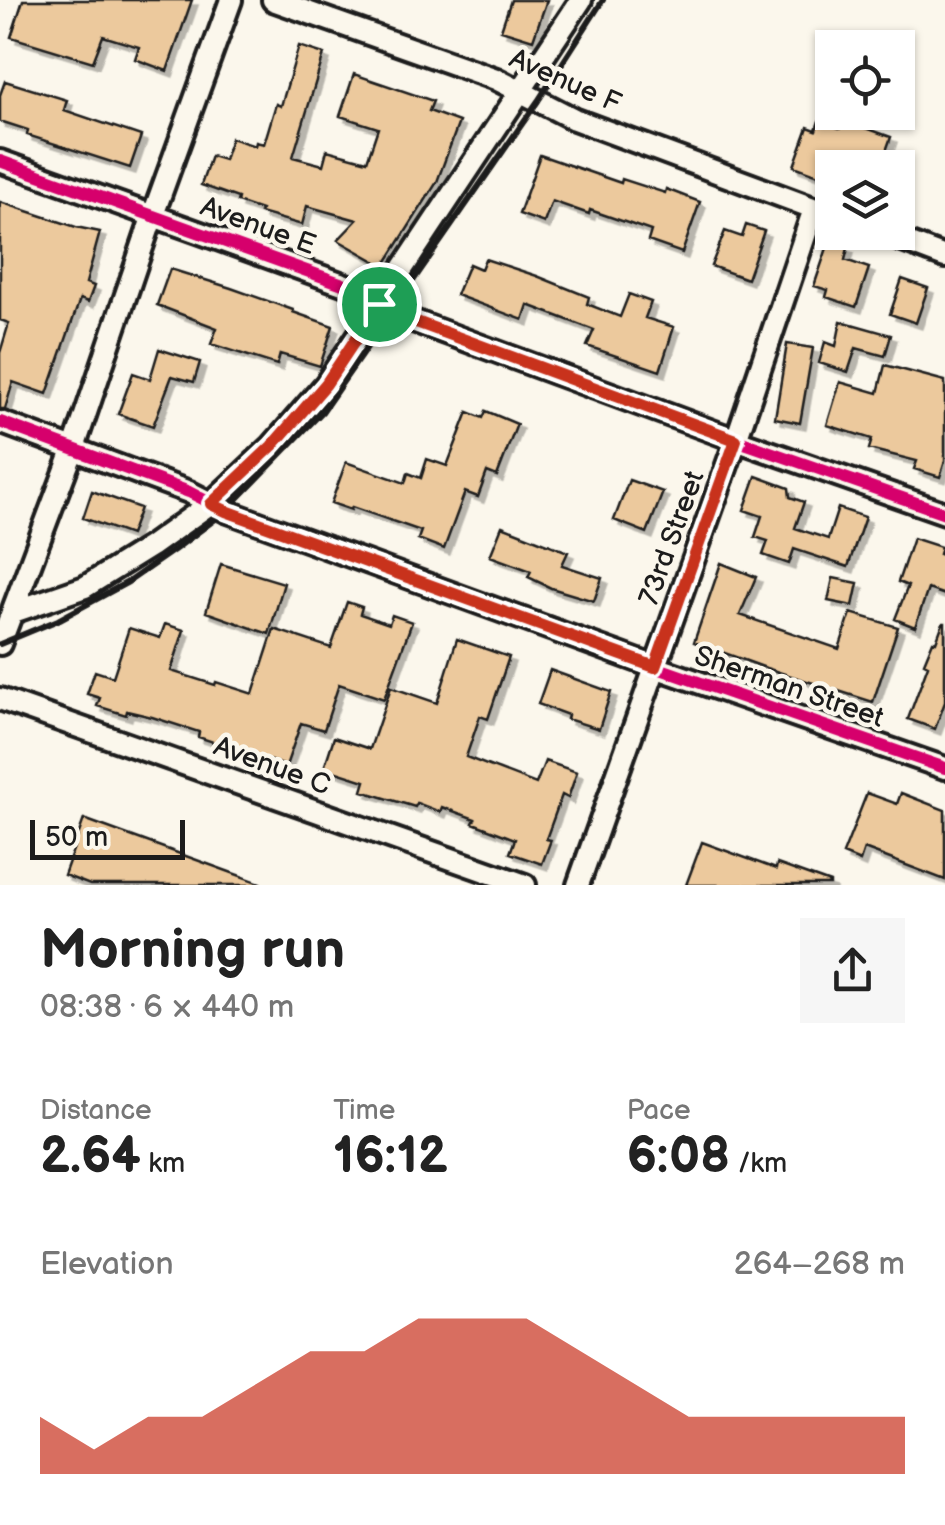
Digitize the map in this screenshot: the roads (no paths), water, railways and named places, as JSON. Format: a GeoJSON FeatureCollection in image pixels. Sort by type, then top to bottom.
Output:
{"type":"FeatureCollection","features":[{"type":"Feature","properties":{"kind":"street"},"geometry":{"type":"LineString","coordinates":[[0,644],[74,448],[231,0]]}},
{"type":"Feature","properties":{"kind":"street","name":"Avenue F"},"geometry":{"type":"LineString","coordinates":[[273,0],[496,79],[574,120],[815,209]]}},
{"type":"Feature","properties":{"kind":"street"},"geometry":{"type":"LineString","coordinates":[[13,612],[85,586],[151,546],[211,504],[272,446],[326,384],[581,0]]}},
{"type":"Feature","properties":{"kind":"street","name":"Avenue E"},"geometry":{"type":"LineString","coordinates":[[0,161],[354,288],[392,313],[945,513]]}},
{"type":"Feature","properties":{"kind":"street","name":"73rd Street"},"geometry":{"type":"LineString","coordinates":[[578,885],[736,440],[815,235]]}},
{"type":"Feature","properties":{"kind":"street"},"geometry":{"type":"LineString","coordinates":[[915,246],[945,257]]}},
{"type":"Feature","properties":{"kind":"street","name":"Sherman Street"},"geometry":{"type":"LineString","coordinates":[[0,422],[189,492],[226,511],[945,768]]}},
{"type":"Feature","properties":{"kind":"street"},"geometry":{"type":"LineString","coordinates":[[0,589],[26,581]]}},
{"type":"Feature","properties":{"kind":"street","name":"Avenue C"},"geometry":{"type":"LineString","coordinates":[[0,699],[525,885]]}},
{"type":"Feature","properties":{"kind":"railway"},"geometry":{"type":"LineString","coordinates":[[0,644],[58,620],[128,582],[174,550],[226,511],[322,412],[538,101],[603,0]]}}]}
